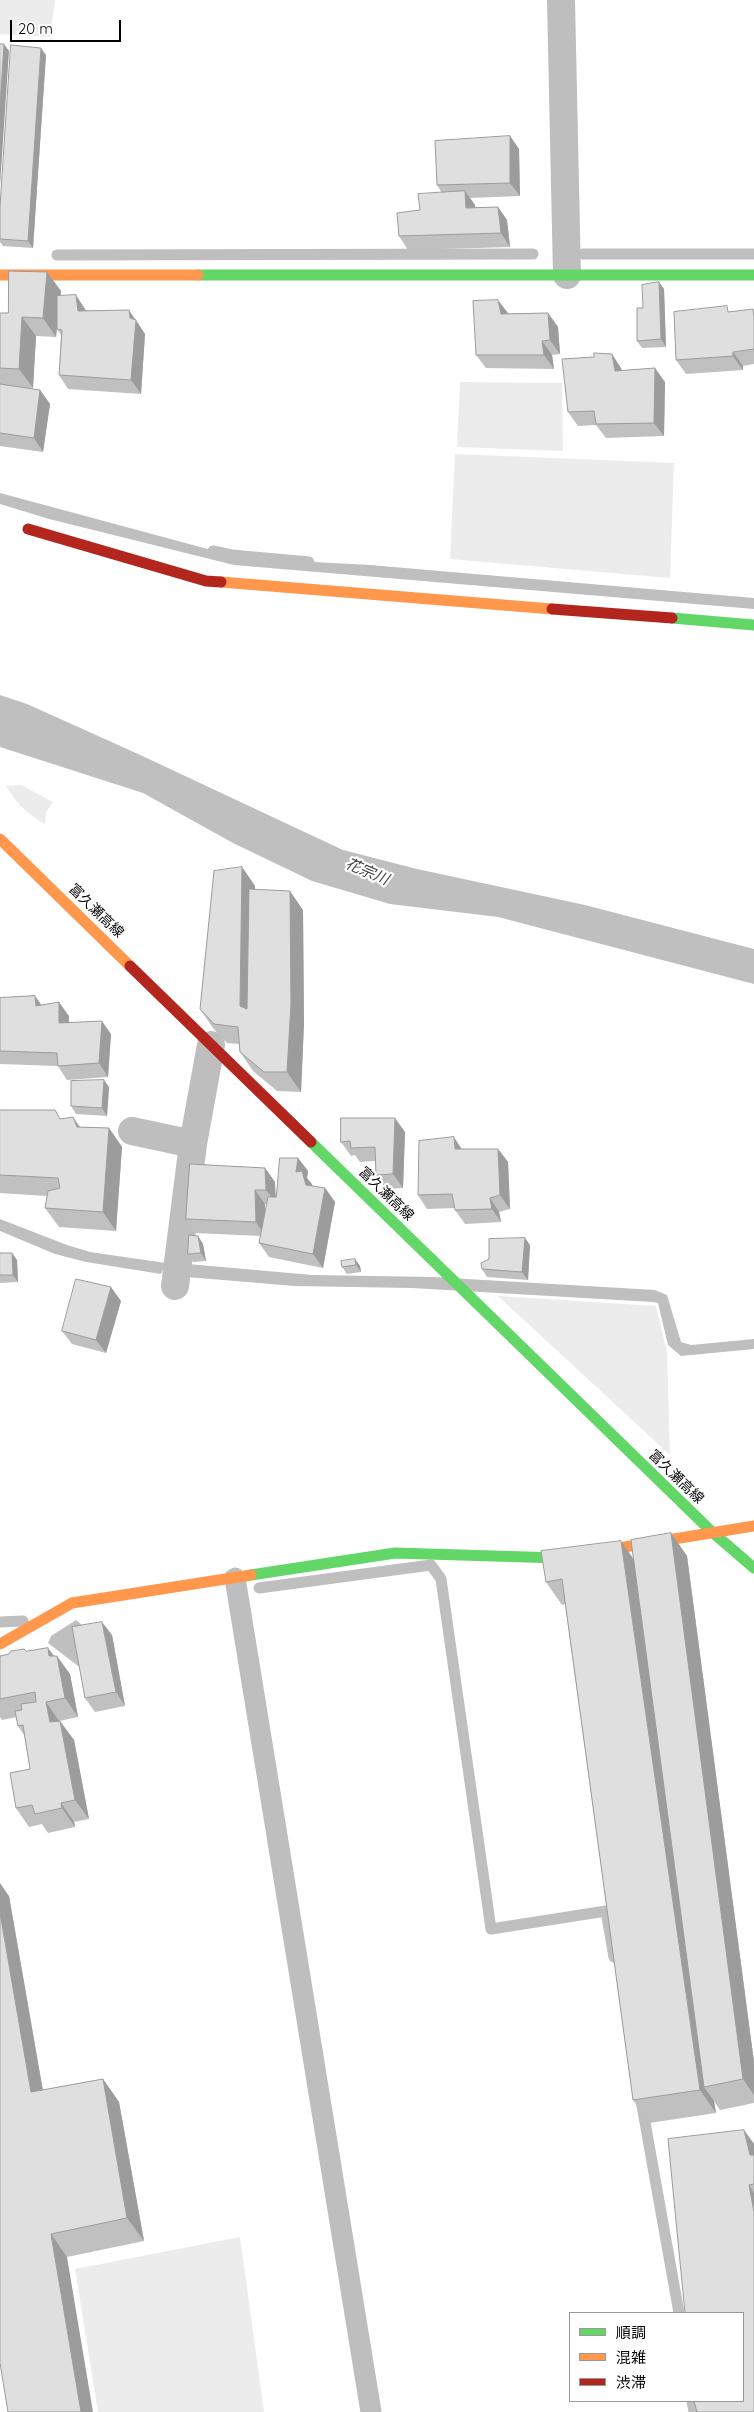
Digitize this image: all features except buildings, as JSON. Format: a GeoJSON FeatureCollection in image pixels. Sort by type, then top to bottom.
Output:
{"type":"FeatureCollection","features":[{"type":"Feature","properties":{"kind":"street"},"geometry":{"type":"LineString","coordinates":[[561,0],[567,275]]}},
{"type":"Feature","properties":{"kind":"street"},"geometry":{"type":"LineString","coordinates":[[0,275],[754,275]]}},
{"type":"Feature","properties":{"kind":"street"},"geometry":{"type":"LineString","coordinates":[[28,529],[206,581],[754,625]]}},
{"type":"Feature","properties":{"kind":"street","name":"富久瀬高線"},"geometry":{"type":"LineString","coordinates":[[0,838],[711,1531],[754,1568]]}},
{"type":"Feature","properties":{"kind":"street"},"geometry":{"type":"LineString","coordinates":[[175,1286],[193,1144],[212,1045]]}},
{"type":"Feature","properties":{"kind":"street"},"geometry":{"type":"LineString","coordinates":[[132,1131],[193,1144]]}},
{"type":"Feature","properties":{"kind":"street"},"geometry":{"type":"LineString","coordinates":[[0,1644],[72,1603],[395,1553],[559,1558],[711,1531],[754,1526]]}},
{"type":"Feature","properties":{"kind":"lane"},"geometry":{"type":"LineString","coordinates":[[234,1578],[371,2412]]}},
{"type":"Feature","properties":{"kind":"shaded area"},"geometry":{"type":"Polygon","coordinates":[[[0,0],[55,0],[50,37],[0,34],[0,0]]]}},
{"type":"Feature","properties":{"kind":"shaded area"},"geometry":{"type":"Polygon","coordinates":[[[460,382],[562,383],[563,451],[457,447],[460,382]]]}},
{"type":"Feature","properties":{"kind":"shaded area"},"geometry":{"type":"Polygon","coordinates":[[[455,454],[674,463],[670,578],[450,559],[455,454]]]}},
{"type":"Feature","properties":{"kind":"shaded area"},"geometry":{"type":"Polygon","coordinates":[[[21,785],[53,802],[46,812],[45,824],[22,808],[6,786],[21,785]]]}},
{"type":"Feature","properties":{"kind":"shaded area"},"geometry":{"type":"Polygon","coordinates":[[[498,1296],[656,1306],[667,1352],[670,1455],[498,1296]]]}},
{"type":"Feature","properties":{"kind":"shaded area"},"geometry":{"type":"Polygon","coordinates":[[[240,2237],[264,2412],[98,2412],[75,2269],[240,2237]]]}},
{"type":"Feature","properties":{"kind":"water"},"geometry":{"type":"Polygon","coordinates":[[[0,493],[241,558],[370,565],[754,598],[754,609],[234,565],[49,519],[0,504],[0,493]]]}},
{"type":"Feature","properties":{"kind":"water","name":"花宗川"},"geometry":{"type":"Polygon","coordinates":[[[0,695],[27,704],[136,753],[343,850],[417,869],[585,905],[754,949],[754,984],[498,917],[390,904],[312,881],[233,843],[143,793],[0,747],[0,695]]]}},
{"type":"Feature","properties":{"kind":"water"},"geometry":{"type":"Polygon","coordinates":[[[0,1219],[90,1252],[166,1263],[161,1274],[86,1262],[55,1254],[0,1231],[0,1219]]]}},
{"type":"Feature","properties":{"kind":"water"},"geometry":{"type":"Polygon","coordinates":[[[188,1264],[312,1275],[433,1277],[655,1290],[667,1295],[681,1342],[691,1345],[754,1339],[754,1349],[681,1356],[668,1345],[658,1303],[653,1302],[412,1288],[295,1286],[187,1277],[188,1264]]]}},
{"type":"Feature","properties":{"kind":"water"},"geometry":{"type":"Polygon","coordinates":[[[76,1620],[82,1625],[76,1633],[82,1669],[48,1643],[51,1636],[76,1620]]]}},
{"type":"Feature","properties":{"kind":"waterway"},"geometry":{"type":"LineString","coordinates":[[57,255],[533,254]]}},
{"type":"Feature","properties":{"kind":"waterway"},"geometry":{"type":"LineString","coordinates":[[583,254],[754,254]]}},
{"type":"Feature","properties":{"kind":"waterway"},"geometry":{"type":"LineString","coordinates":[[213,551],[232,555],[309,562]]}},
{"type":"Feature","properties":{"kind":"waterway"},"geometry":{"type":"LineString","coordinates":[[259,1588],[431,1565],[441,1579],[491,1929],[606,1911],[614,1957]]}},
{"type":"Feature","properties":{"kind":"waterway"},"geometry":{"type":"LineString","coordinates":[[0,1622],[23,1621]]}},
{"type":"Feature","properties":{"kind":"waterway"},"geometry":{"type":"LineString","coordinates":[[641,2100],[679,2312]]}},
{"type":"Feature","properties":{"kind":"waterway"},"geometry":{"type":"LineString","coordinates":[[692,2402],[694,2412]]}},
{"type":"Feature","properties":{"kind":"traffic: fast"},"geometry":{"type":"LineString","coordinates":[[198,275],[754,275]]}},
{"type":"Feature","properties":{"kind":"traffic: fast"},"geometry":{"type":"LineString","coordinates":[[672,618],[754,625]]}},
{"type":"Feature","properties":{"kind":"traffic: fast"},"geometry":{"type":"LineString","coordinates":[[311,1142],[711,1531],[754,1568]]}},
{"type":"Feature","properties":{"kind":"traffic: fast"},"geometry":{"type":"LineString","coordinates":[[251,1575],[395,1553],[559,1558],[594,1552]]}},
{"type":"Feature","properties":{"kind":"traffic: slow"},"geometry":{"type":"LineString","coordinates":[[0,275],[198,275]]}},
{"type":"Feature","properties":{"kind":"traffic: slow"},"geometry":{"type":"LineString","coordinates":[[221,582],[552,609]]}},
{"type":"Feature","properties":{"kind":"traffic: slow"},"geometry":{"type":"LineString","coordinates":[[0,839],[130,966]]}},
{"type":"Feature","properties":{"kind":"traffic: slow"},"geometry":{"type":"LineString","coordinates":[[594,1552],[754,1526]]}},
{"type":"Feature","properties":{"kind":"traffic: slow"},"geometry":{"type":"LineString","coordinates":[[0,1644],[72,1603],[251,1575]]}},
{"type":"Feature","properties":{"kind":"traffic: jam"},"geometry":{"type":"LineString","coordinates":[[28,529],[206,581],[221,582]]}},
{"type":"Feature","properties":{"kind":"traffic: jam"},"geometry":{"type":"LineString","coordinates":[[552,609],[672,618]]}},
{"type":"Feature","properties":{"kind":"traffic: jam"},"geometry":{"type":"LineString","coordinates":[[130,966],[311,1142]]}}]}
